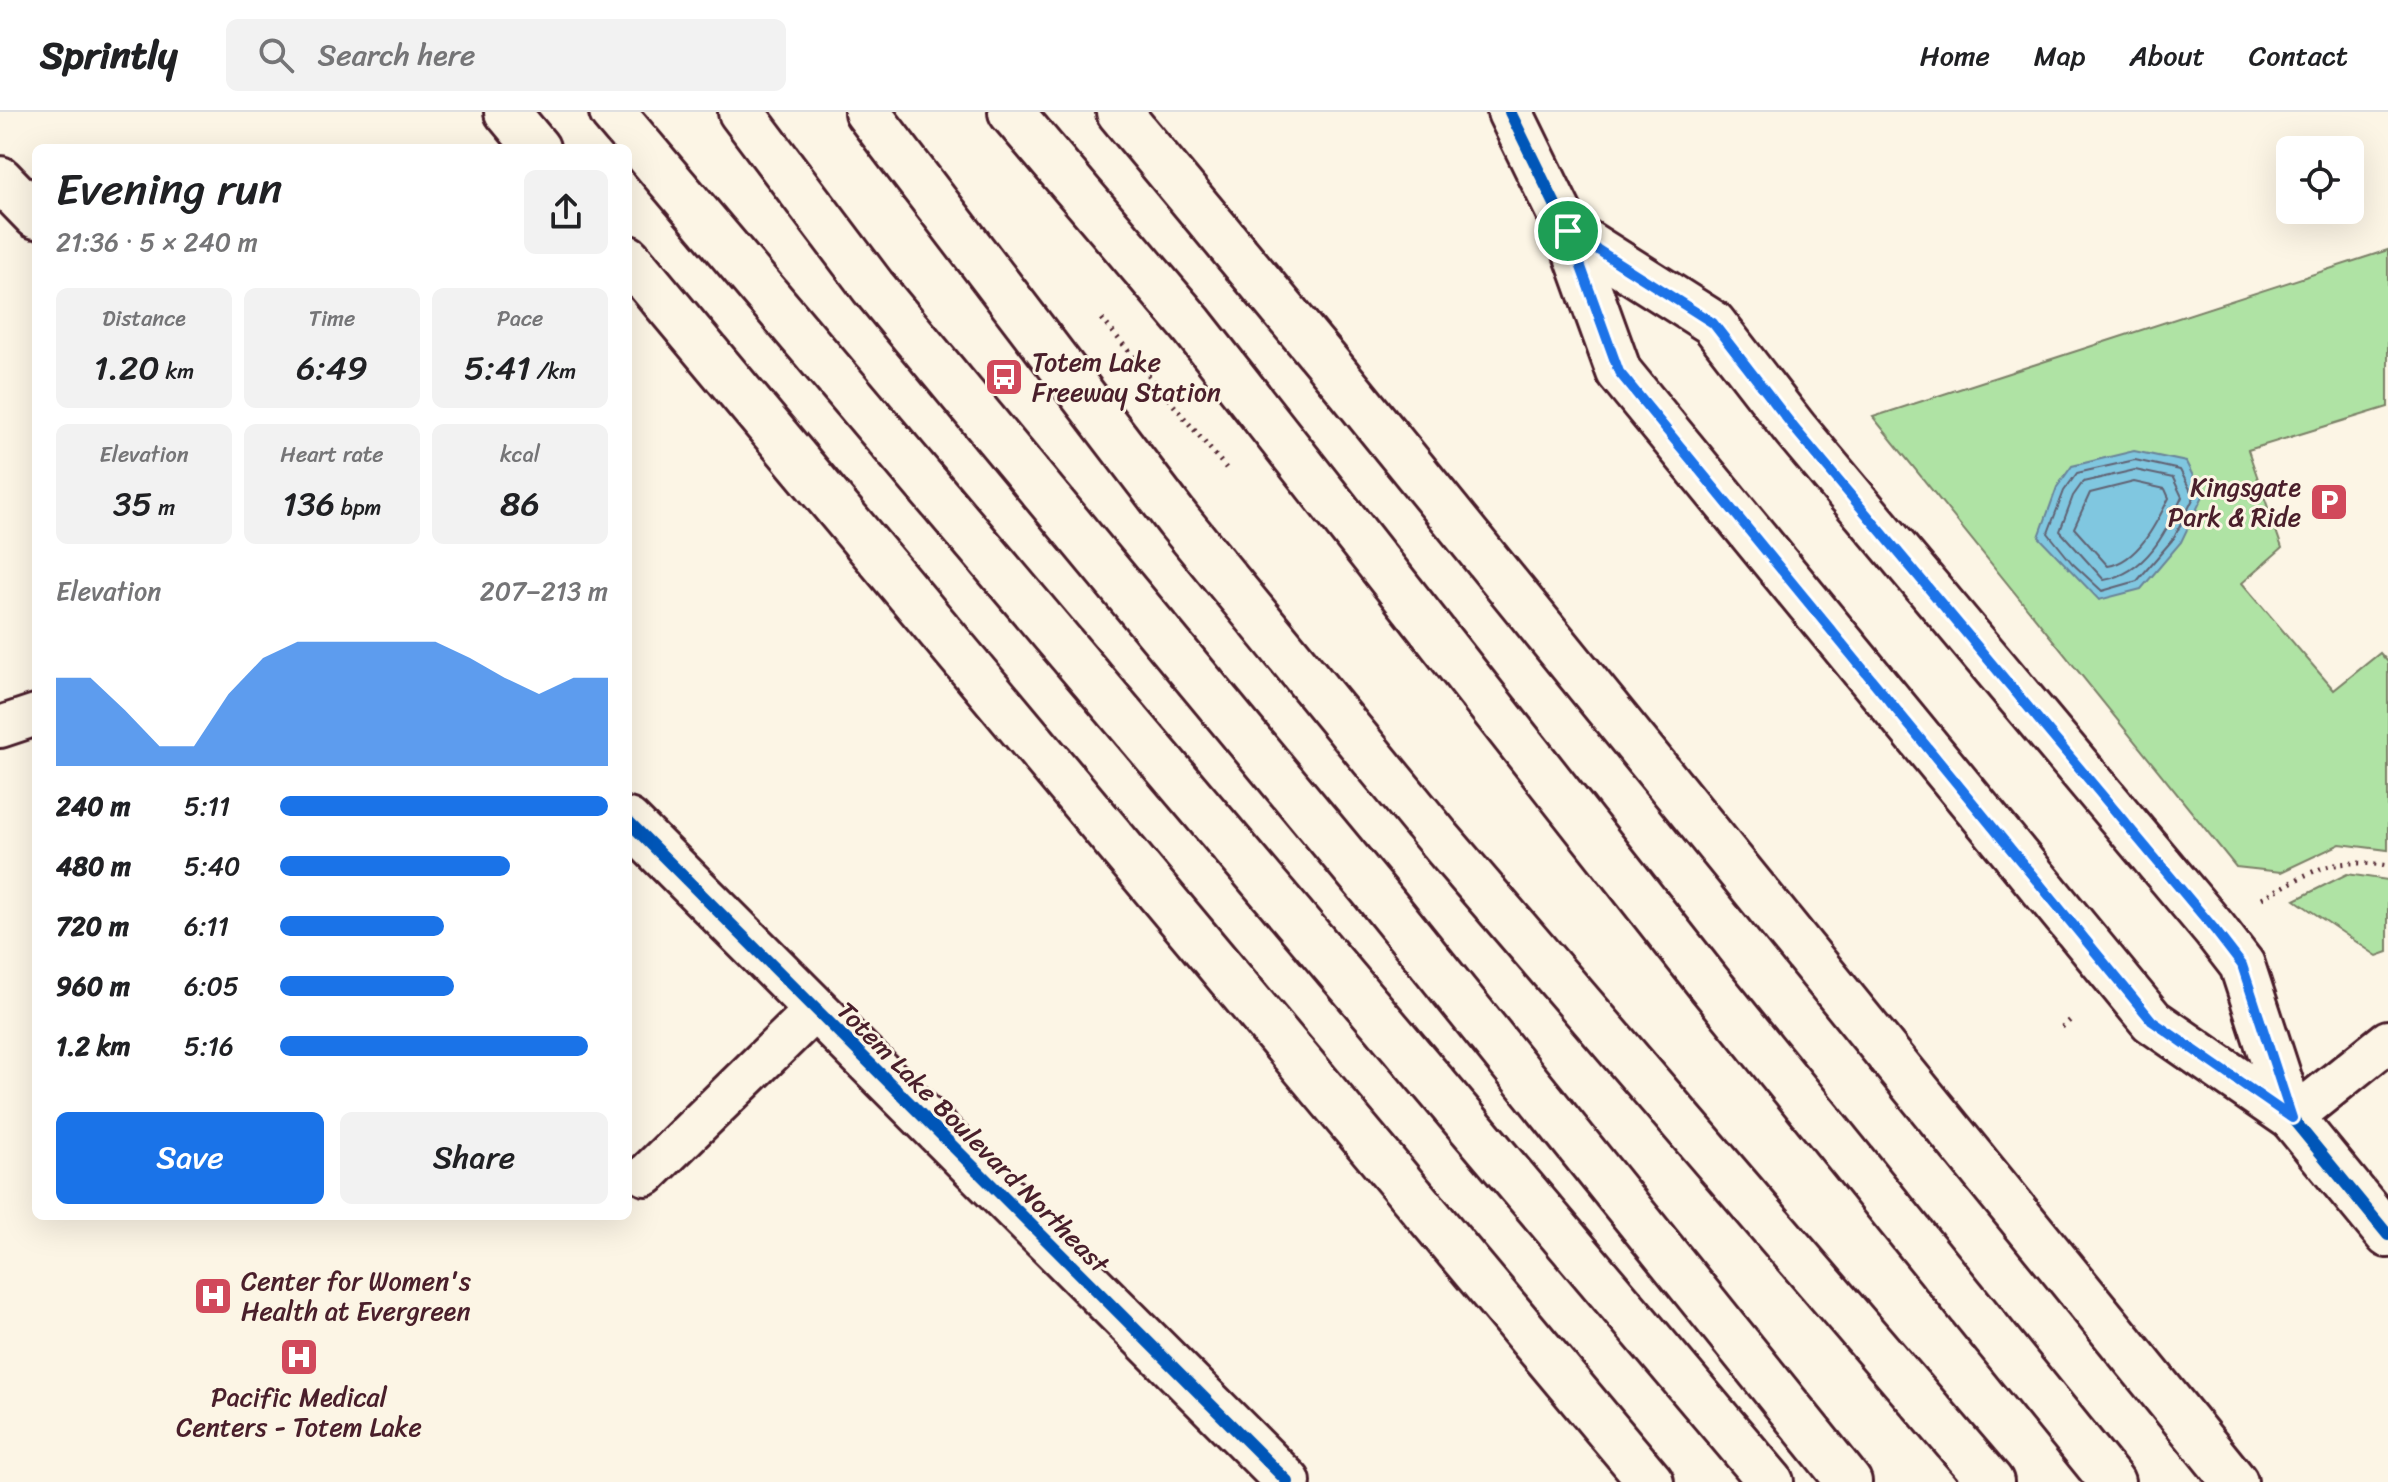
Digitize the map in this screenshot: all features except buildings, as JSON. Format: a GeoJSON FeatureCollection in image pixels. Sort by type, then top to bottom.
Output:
{"type":"FeatureCollection","features":[{"type":"Feature","properties":{"kind":"main road"},"geometry":{"type":"LineString","coordinates":[[507,112],[534,144]]}},
{"type":"Feature","properties":{"kind":"main road"},"geometry":{"type":"LineString","coordinates":[[612,112],[1771,1482]]}},
{"type":"Feature","properties":{"kind":"main road"},"geometry":{"type":"LineString","coordinates":[[741,112],[873,287],[1372,889],[1849,1482]]}},
{"type":"Feature","properties":{"kind":"main road"},"geometry":{"type":"LineString","coordinates":[[867,112],[1178,520],[1439,839],[1991,1482]]}},
{"type":"Feature","properties":{"kind":"main road"},"geometry":{"type":"LineString","coordinates":[[1011,112],[1191,324],[1707,981],[2112,1482]]}},
{"type":"Feature","properties":{"kind":"main road"},"geometry":{"type":"LineString","coordinates":[[1119,112],[1335,372],[2235,1482]]}},
{"type":"Feature","properties":{"kind":"main road"},"geometry":{"type":"LineString","coordinates":[[1510,112],[1568,231],[1619,372],[2152,1021],[2292,1118],[2388,1235]]}},
{"type":"Feature","properties":{"kind":"main road"},"geometry":{"type":"LineString","coordinates":[[0,179],[32,212]]}},
{"type":"Feature","properties":{"kind":"main road"},"geometry":{"type":"LineString","coordinates":[[1568,231],[1713,323],[1795,429],[2215,930],[2242,965],[2292,1118]]}},
{"type":"Feature","properties":{"kind":"main road"},"geometry":{"type":"LineString","coordinates":[[632,263],[1651,1482]]}},
{"type":"Feature","properties":{"kind":"main road","name":"Totem Lake Boulevard Northeast"},"geometry":{"type":"LineString","coordinates":[[632,825],[1288,1482]]}},
{"type":"Feature","properties":{"kind":"lane"},"geometry":{"type":"LineString","coordinates":[[0,727],[32,716]]}},
{"type":"Feature","properties":{"kind":"lane"},"geometry":{"type":"LineString","coordinates":[[646,1175],[815,1010]]}},
{"type":"Feature","properties":{"kind":"lane"},"geometry":{"type":"LineString","coordinates":[[2292,1118],[2388,1041]]}},
{"type":"Feature","properties":{"kind":"path"},"geometry":{"type":"LineString","coordinates":[[1093,308],[1236,480]]}},
{"type":"Feature","properties":{"kind":"path"},"geometry":{"type":"LineString","coordinates":[[2254,902],[2324,866],[2352,860],[2388,866]]}},
{"type":"Feature","properties":{"kind":"green space"},"geometry":{"type":"Polygon","coordinates":[[[2388,250],[2388,407],[2248,450],[2282,548],[2242,583],[2334,690],[2380,653],[2388,662],[2388,850],[2340,844],[2281,872],[2236,867],[1873,417],[2388,250]]]}},
{"type":"Feature","properties":{"kind":"green space"},"geometry":{"type":"Polygon","coordinates":[[[2347,874],[2388,880],[2388,952],[2377,956],[2295,900],[2347,874]]]}},
{"type":"Feature","properties":{"kind":"water"},"geometry":{"type":"Polygon","coordinates":[[[2134,451],[2186,462],[2203,496],[2181,542],[2141,589],[2099,600],[2039,537],[2057,487],[2072,466],[2134,451]]]}},
{"type":"Feature","properties":{"kind":"cycle path"},"geometry":{"type":"LineString","coordinates":[[1510,112],[1568,231],[1619,372],[2152,1021],[2292,1118],[2388,1235]]}},
{"type":"Feature","properties":{"kind":"cycle path"},"geometry":{"type":"LineString","coordinates":[[632,825],[1288,1482]]}},
{"type":"Feature","properties":{"kind":"place","name":"Totem Lake Freeway Station"},"geometry":{"type":"Point","coordinates":[1004,377]}},
{"type":"Feature","properties":{"kind":"place","name":"Kingsgate Park & Ride"},"geometry":{"type":"Point","coordinates":[2329,502]}},
{"type":"Feature","properties":{"kind":"place","name":"Center for Women's Health at Evergreen"},"geometry":{"type":"Point","coordinates":[213,1296]}},
{"type":"Feature","properties":{"kind":"place","name":"Pacific Medical Centers - Totem Lake"},"geometry":{"type":"Point","coordinates":[299,1357]}},
{"type":"Feature","properties":{"kind":"route"},"geometry":{"type":"LineString","coordinates":[[1568,231],[1713,323],[1795,429],[2215,930],[2242,965],[2292,1118],[2152,1021],[1619,372],[1568,231]]}}]}
